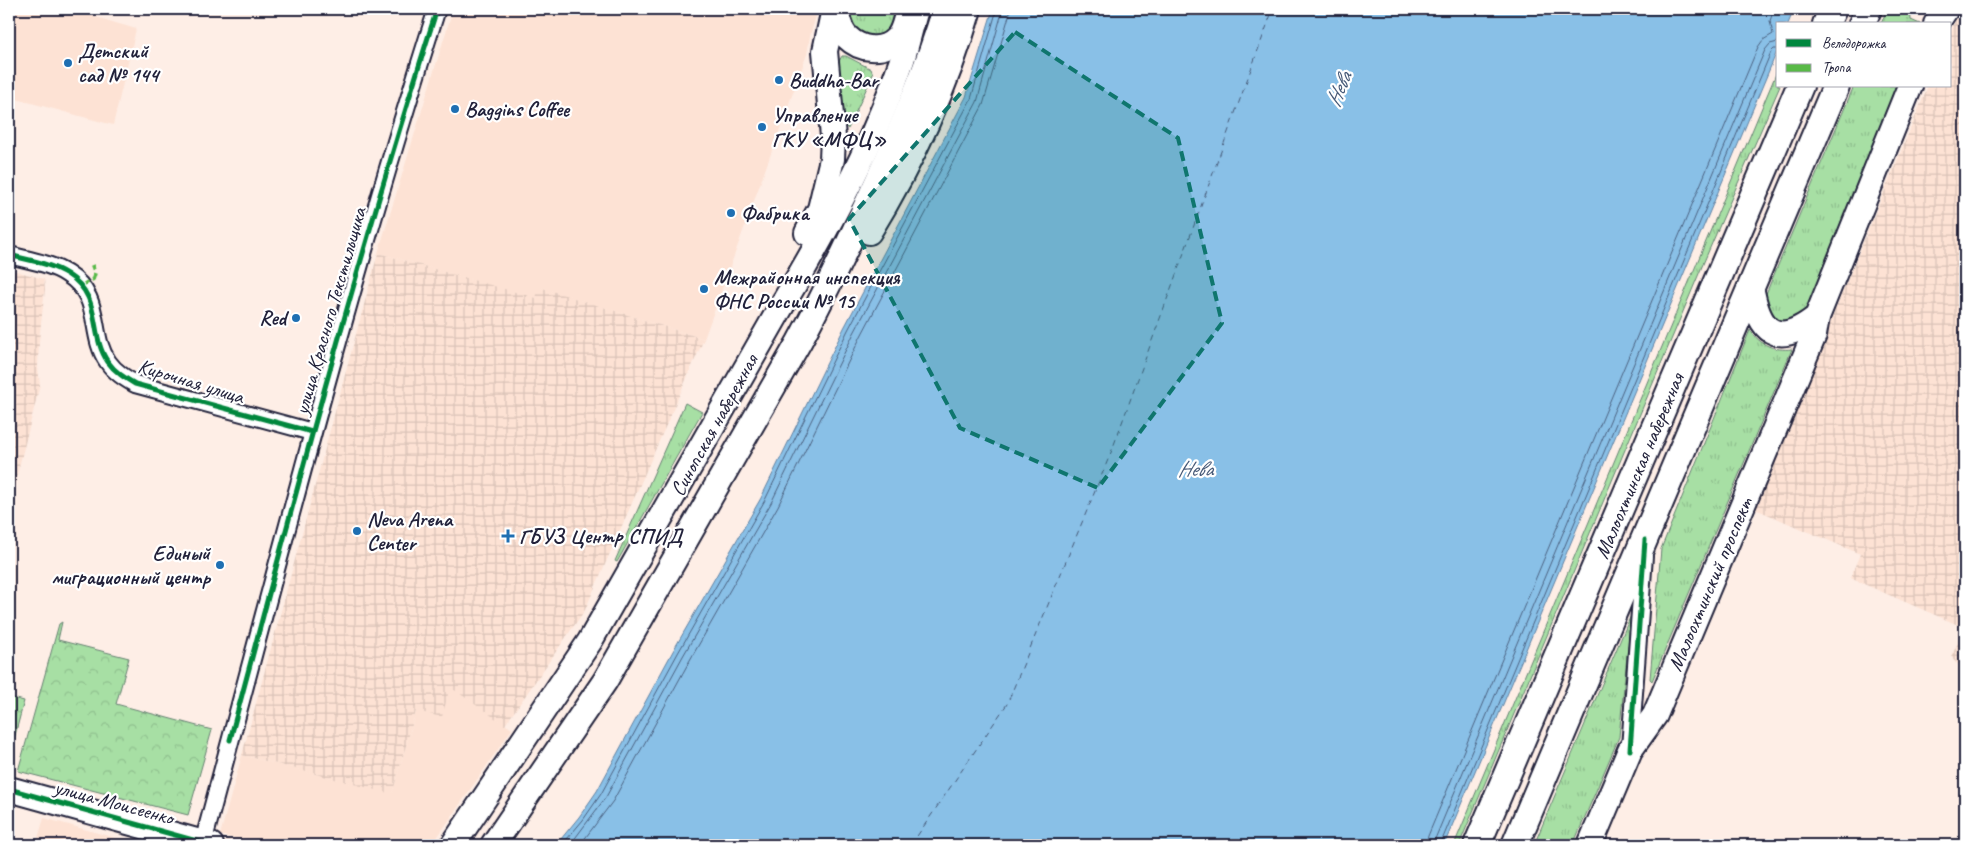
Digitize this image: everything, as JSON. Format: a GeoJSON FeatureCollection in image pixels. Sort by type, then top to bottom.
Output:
{"type":"FeatureCollection","features":[{"type":"Feature","properties":{"kind":"main road"},"geometry":{"type":"LineString","coordinates":[[834,9],[846,36],[856,44],[870,49],[896,40],[902,29],[908,9]]}},
{"type":"Feature","properties":{"kind":"main road"},"geometry":{"type":"LineString","coordinates":[[785,300],[789,268],[820,209],[832,158],[833,137],[825,51],[834,9]]}},
{"type":"Feature","properties":{"kind":"main road","name":"Синопская набережная"},"geometry":{"type":"LineString","coordinates":[[453,845],[590,641],[838,209],[874,133],[902,60],[916,9]]}},
{"type":"Feature","properties":{"kind":"main road","name":"Синопская набережная"},"geometry":{"type":"LineString","coordinates":[[493,845],[605,681],[794,350],[840,262],[885,165],[926,66],[945,9]]}},
{"type":"Feature","properties":{"kind":"main road"},"geometry":{"type":"LineString","coordinates":[[840,262],[862,243],[909,160],[948,75],[969,9]]}},
{"type":"Feature","properties":{"kind":"main road"},"geometry":{"type":"LineString","coordinates":[[1827,22],[1833,9]]}},
{"type":"Feature","properties":{"kind":"main road"},"geometry":{"type":"LineString","coordinates":[[1863,22],[1868,9]]}},
{"type":"Feature","properties":{"kind":"main road"},"geometry":{"type":"LineString","coordinates":[[1934,9],[1935,22]]}},
{"type":"Feature","properties":{"kind":"main road"},"geometry":{"type":"LineString","coordinates":[[1936,22],[1946,9]]}},
{"type":"Feature","properties":{"kind":"main road","name":"Малоохтинская набережная"},"geometry":{"type":"LineString","coordinates":[[1478,845],[1799,88]]}},
{"type":"Feature","properties":{"kind":"main road","name":"Малоохтинская набережная"},"geometry":{"type":"LineString","coordinates":[[1515,845],[1835,88]]}},
{"type":"Feature","properties":{"kind":"main road","name":"Малоохтинский проспект"},"geometry":{"type":"LineString","coordinates":[[1590,845],[1630,750],[1655,715],[1814,334],[1817,316],[1909,88]]}},
{"type":"Feature","properties":{"kind":"main road"},"geometry":{"type":"LineString","coordinates":[[1751,286],[1758,315],[1764,324],[1772,330],[1782,333],[1792,332],[1802,328],[1817,316]]}},
{"type":"Feature","properties":{"kind":"main road","name":"улица Моисеенко"},"geometry":{"type":"LineString","coordinates":[[9,789],[207,844]]}},
{"type":"Feature","properties":{"kind":"street","name":"улица Красного Текстильщика"},"geometry":{"type":"LineString","coordinates":[[207,844],[312,432],[401,123],[437,9]]}},
{"type":"Feature","properties":{"kind":"street","name":"Кирочная улица"},"geometry":{"type":"LineString","coordinates":[[9,254],[54,266],[69,274],[81,286],[91,301],[101,348],[108,362],[119,374],[135,384],[312,432]]}},
{"type":"Feature","properties":{"kind":"street"},"geometry":{"type":"LineString","coordinates":[[1630,750],[1645,540]]}},
{"type":"Feature","properties":{"kind":"highlighted area"},"geometry":{"type":"Polygon","coordinates":[[[1015,32],[1178,138],[1222,323],[1098,488],[960,428],[849,219],[1015,32]]]}},
{"type":"Feature","properties":{"kind":"shaded area","name":"Детский сад № 144"},"geometry":{"type":"Polygon","coordinates":[[[9,9],[69,9],[136,29],[113,125],[9,97],[9,9]]]}},
{"type":"Feature","properties":{"kind":"shaded area"},"geometry":{"type":"Polygon","coordinates":[[[453,9],[818,9],[807,54],[704,339],[540,288],[536,299],[378,253],[453,9]]]}},
{"type":"Feature","properties":{"kind":"shaded area"},"geometry":{"type":"Polygon","coordinates":[[[1965,18],[1965,628],[1850,578],[1860,554],[1753,508],[1927,88],[1952,88],[1952,28],[1956,19],[1965,18]]]}},
{"type":"Feature","properties":{"kind":"shaded area"},"geometry":{"type":"Polygon","coordinates":[[[378,253],[536,298],[539,287],[704,339],[585,610],[505,725],[450,687],[442,717],[416,711],[392,794],[242,755],[378,253]]]}},
{"type":"Feature","properties":{"kind":"shaded area"},"geometry":{"type":"Polygon","coordinates":[[[9,269],[44,279],[45,289],[39,341],[38,367],[40,385],[9,506],[9,269]]]}},
{"type":"Feature","properties":{"kind":"shaded area"},"geometry":{"type":"Polygon","coordinates":[[[1965,628],[1965,667],[1956,663],[1952,655],[1965,628]]]}},
{"type":"Feature","properties":{"kind":"shaded area"},"geometry":{"type":"Polygon","coordinates":[[[450,686],[512,729],[432,845],[258,845],[220,835],[242,755],[392,793],[416,711],[450,686]]]}},
{"type":"Feature","properties":{"kind":"shaded area"},"geometry":{"type":"Polygon","coordinates":[[[44,818],[141,845],[36,845],[44,818]]]}},
{"type":"Feature","properties":{"kind":"green space"},"geometry":{"type":"Polygon","coordinates":[[[845,9],[898,9],[895,18],[886,31],[875,36],[868,35],[852,27],[845,9]]]}},
{"type":"Feature","properties":{"kind":"green space"},"geometry":{"type":"Polygon","coordinates":[[[1887,9],[1910,9],[1911,20],[1916,22],[1882,22],[1887,9]]]}},
{"type":"Feature","properties":{"kind":"green space"},"geometry":{"type":"Polygon","coordinates":[[[842,56],[846,56],[871,69],[873,74],[848,129],[845,125],[838,63],[842,56]]]}},
{"type":"Feature","properties":{"kind":"green space"},"geometry":{"type":"Polygon","coordinates":[[[1776,74],[1776,88],[1779,88],[1703,264],[1459,845],[1454,845],[1776,74]]]}},
{"type":"Feature","properties":{"kind":"green space"},"geometry":{"type":"Polygon","coordinates":[[[1853,88],[1897,88],[1806,313],[1790,325],[1769,318],[1765,296],[1853,88]]]}},
{"type":"Feature","properties":{"kind":"green space"},"geometry":{"type":"Polygon","coordinates":[[[1750,330],[1758,340],[1768,346],[1779,349],[1792,349],[1652,681],[1650,679],[1661,549],[1750,330]]]}},
{"type":"Feature","properties":{"kind":"green space"},"geometry":{"type":"Polygon","coordinates":[[[685,403],[702,412],[617,562],[615,561],[685,403]]]}},
{"type":"Feature","properties":{"kind":"green space"},"geometry":{"type":"Polygon","coordinates":[[[1631,615],[1619,737],[1573,845],[1534,845],[1631,615]]]}},
{"type":"Feature","properties":{"kind":"green space"},"geometry":{"type":"Polygon","coordinates":[[[62,622],[58,640],[129,658],[116,704],[212,730],[188,815],[18,771],[59,624],[62,622]]]}},
{"type":"Feature","properties":{"kind":"green space"},"geometry":{"type":"Polygon","coordinates":[[[9,697],[24,701],[9,758],[9,697]]]}},
{"type":"Feature","properties":{"kind":"water","name":"Нева"},"geometry":{"type":"Polygon","coordinates":[[[993,9],[1794,9],[1789,22],[1776,22],[1776,54],[1444,845],[556,845],[597,791],[673,651],[761,498],[844,328],[966,97],[993,9]]]}},
{"type":"Feature","properties":{"kind":"ferry route"},"geometry":{"type":"LineString","coordinates":[[911,845],[1007,704],[1112,450],[1273,9]]}},
{"type":"Feature","properties":{"kind":"marked path"},"geometry":{"type":"LineString","coordinates":[[81,286],[93,279],[95,273],[92,265]]}},
{"type":"Feature","properties":{"kind":"cycle path"},"geometry":{"type":"LineString","coordinates":[[230,740],[381,190],[437,9]]}},
{"type":"Feature","properties":{"kind":"cycle path"},"geometry":{"type":"LineString","coordinates":[[9,255],[53,267],[79,283],[91,305],[98,340],[108,362],[117,372],[135,384],[312,432]]}},
{"type":"Feature","properties":{"kind":"cycle path"},"geometry":{"type":"LineString","coordinates":[[1630,750],[1645,540]]}},
{"type":"Feature","properties":{"kind":"cycle path"},"geometry":{"type":"LineString","coordinates":[[9,789],[211,845]]}},
{"type":"Feature","properties":{"kind":"place","name":"Детский сад № 144"},"geometry":{"type":"Point","coordinates":[68,63]}},
{"type":"Feature","properties":{"kind":"place","name":"Buddha-Bar"},"geometry":{"type":"Point","coordinates":[779,80]}},
{"type":"Feature","properties":{"kind":"place","name":"Baggins Coffee"},"geometry":{"type":"Point","coordinates":[455,109]}},
{"type":"Feature","properties":{"kind":"place","name":"Управление ГКУ «МФЦ»"},"geometry":{"type":"Point","coordinates":[762,127]}},
{"type":"Feature","properties":{"kind":"place","name":"Фабрика"},"geometry":{"type":"Point","coordinates":[731,213]}},
{"type":"Feature","properties":{"kind":"place","name":"Межрайонная инспекция ФНС России № 15"},"geometry":{"type":"Point","coordinates":[704,289]}},
{"type":"Feature","properties":{"kind":"place","name":"Red"},"geometry":{"type":"Point","coordinates":[296,318]}},
{"type":"Feature","properties":{"kind":"place","name":"Neva Arena Center"},"geometry":{"type":"Point","coordinates":[357,531]}},
{"type":"Feature","properties":{"kind":"place","name":"ГБУЗ Центр СПИД"},"geometry":{"type":"Point","coordinates":[508,536]}},
{"type":"Feature","properties":{"kind":"place","name":"Единый миграционный центр"},"geometry":{"type":"Point","coordinates":[220,565]}}]}
